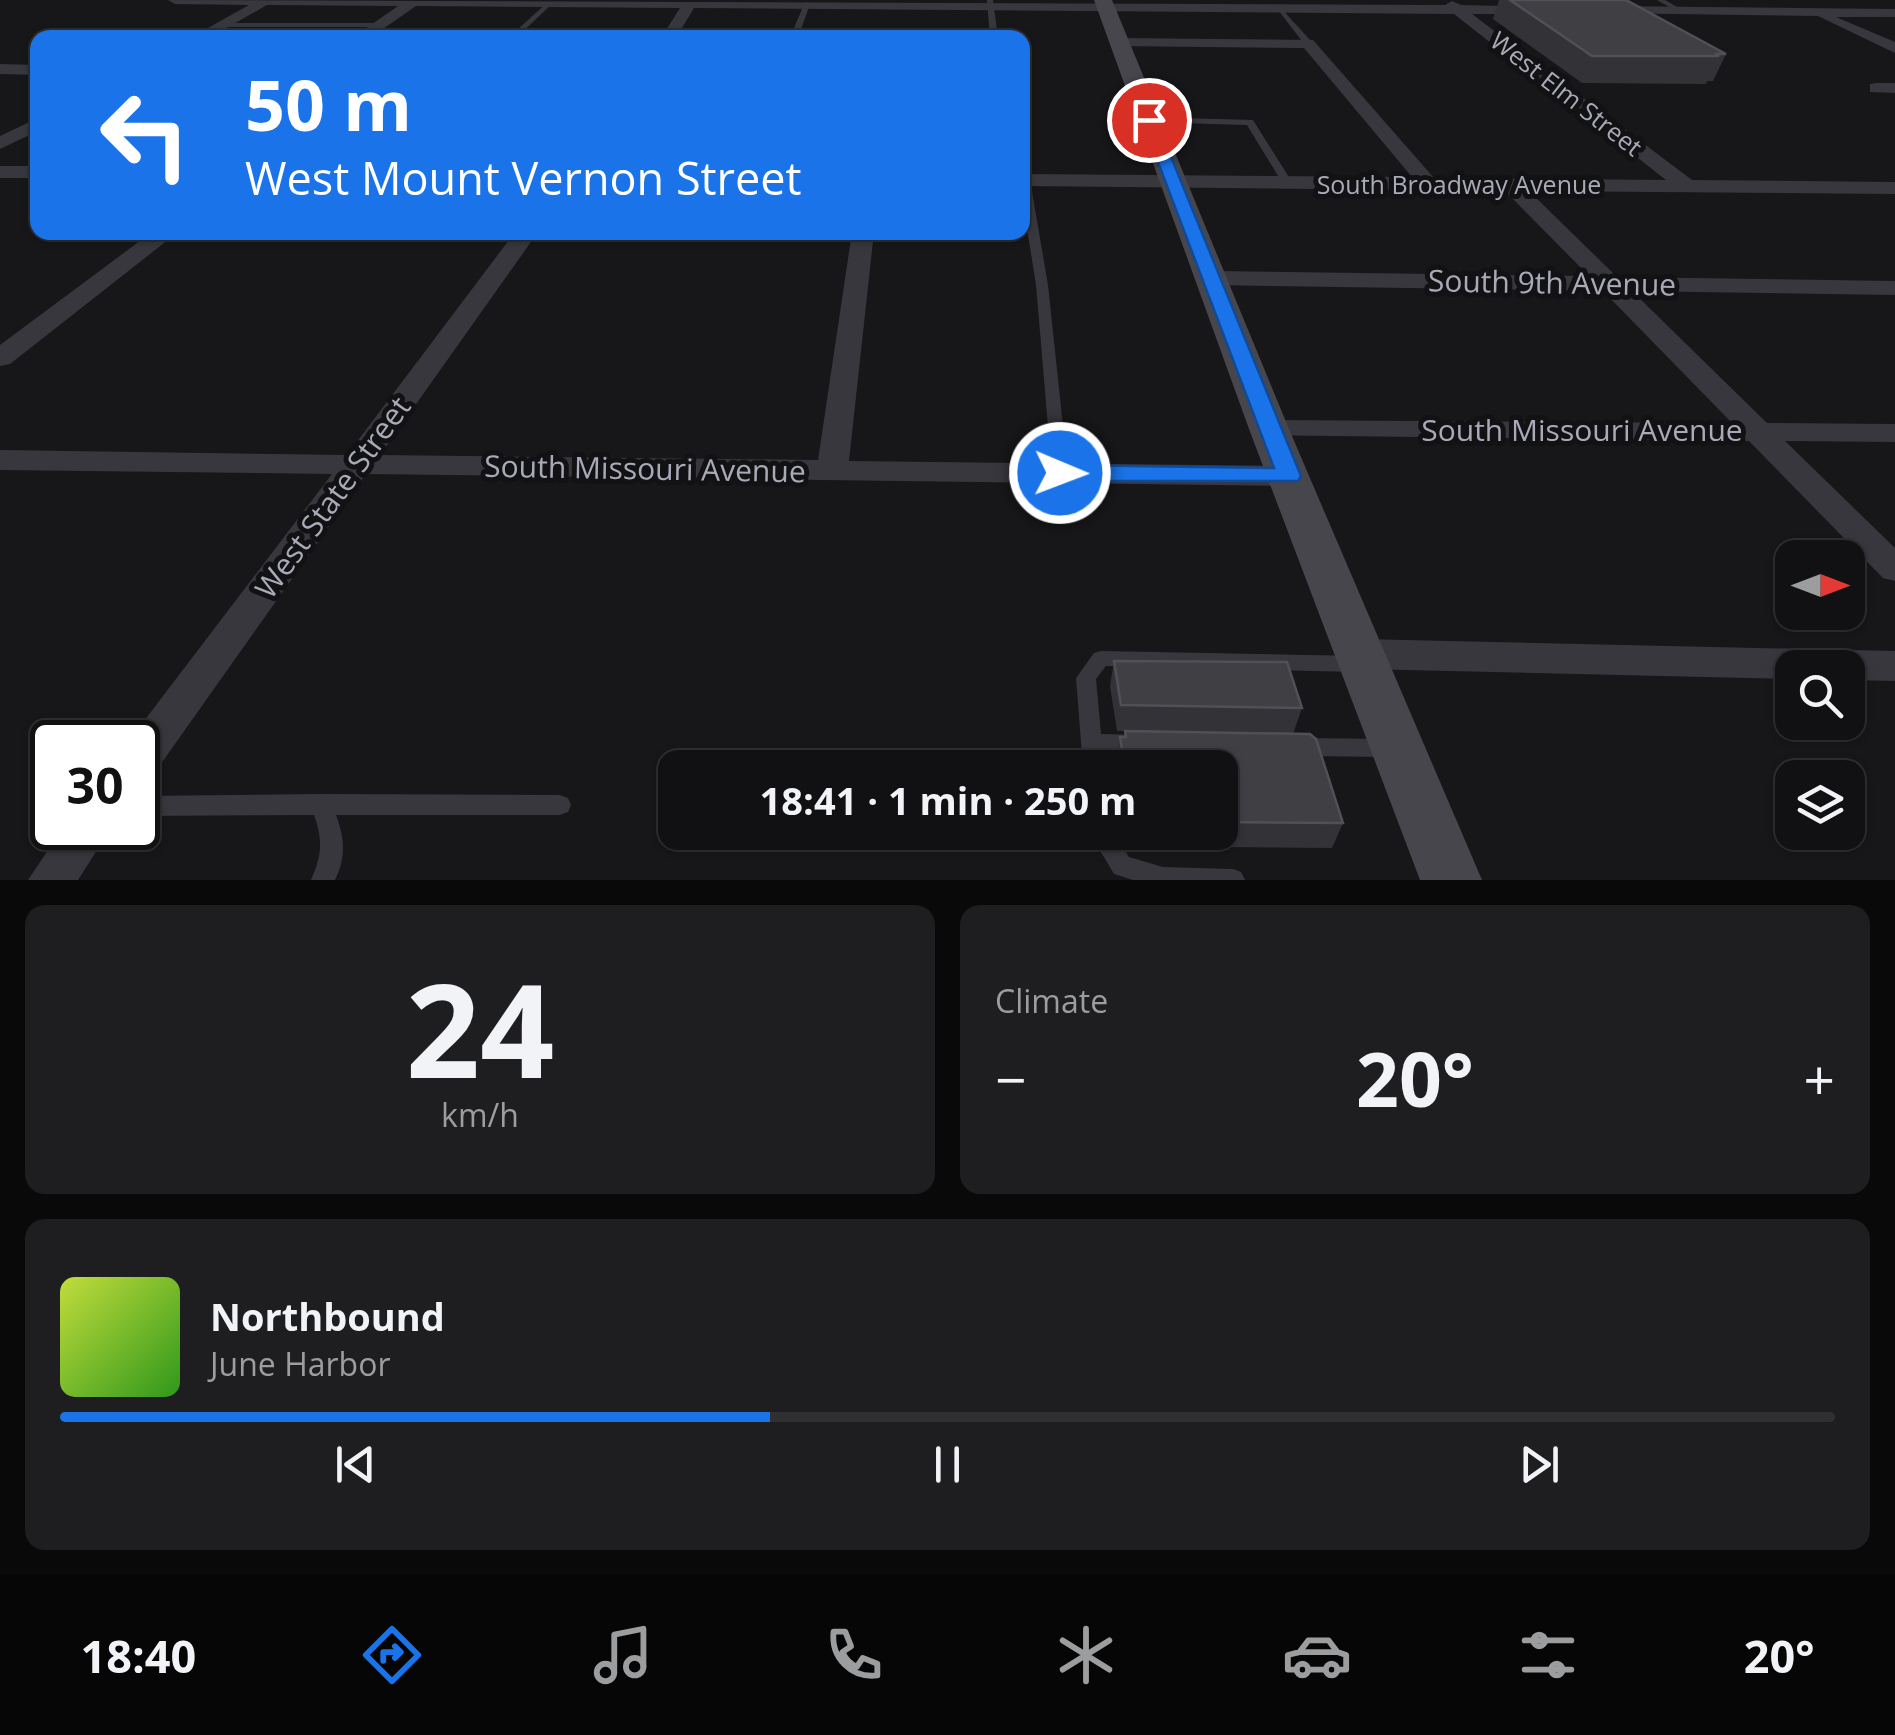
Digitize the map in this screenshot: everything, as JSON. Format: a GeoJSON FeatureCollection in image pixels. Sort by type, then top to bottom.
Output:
{"type":"FeatureCollection","features":[{"type":"Feature","properties":{"kind":"street"},"geometry":{"type":"LineString","coordinates":[[175,0],[992,3],[1308,43],[1428,183]]}},
{"type":"Feature","properties":{"kind":"street"},"geometry":{"type":"LineString","coordinates":[[212,30],[269,0]]}},
{"type":"Feature","properties":{"kind":"street"},"geometry":{"type":"LineString","coordinates":[[1786,0],[1895,48]]}},
{"type":"Feature","properties":{"kind":"street"},"geometry":{"type":"LineString","coordinates":[[371,30],[413,2]]}},
{"type":"Feature","properties":{"kind":"street"},"geometry":{"type":"LineString","coordinates":[[674,30],[690,2]]}},
{"type":"Feature","properties":{"kind":"street"},"geometry":{"type":"LineString","coordinates":[[1109,17],[1202,3],[1277,7],[1451,4],[1554,10]]}},
{"type":"Feature","properties":{"kind":"street","name":"West Elm Street"},"geometry":{"type":"LineString","coordinates":[[1451,4],[1688,186]]}},
{"type":"Feature","properties":{"kind":"street"},"geometry":{"type":"LineString","coordinates":[[1594,10],[1895,13]]}},
{"type":"Feature","properties":{"kind":"street"},"geometry":{"type":"LineString","coordinates":[[1109,17],[1451,880]]}},
{"type":"Feature","properties":{"kind":"street"},"geometry":{"type":"LineString","coordinates":[[4,71],[30,70]]}},
{"type":"Feature","properties":{"kind":"street"},"geometry":{"type":"LineString","coordinates":[[1876,88],[1895,88]]}},
{"type":"Feature","properties":{"kind":"street"},"geometry":{"type":"LineString","coordinates":[[0,143],[30,127]]}},
{"type":"Feature","properties":{"kind":"street"},"geometry":{"type":"LineString","coordinates":[[0,172],[30,172]]}},
{"type":"Feature","properties":{"kind":"street","name":"South Broadway Avenue"},"geometry":{"type":"LineString","coordinates":[[1030,180],[1895,188]]}},
{"type":"Feature","properties":{"kind":"street"},"geometry":{"type":"LineString","coordinates":[[1510,184],[1895,569]]}},
{"type":"Feature","properties":{"kind":"street"},"geometry":{"type":"LineString","coordinates":[[1858,187],[1895,210]]}},
{"type":"Feature","properties":{"kind":"street"},"geometry":{"type":"LineString","coordinates":[[0,358],[156,240]]}},
{"type":"Feature","properties":{"kind":"street","name":"West State Street"},"geometry":{"type":"LineString","coordinates":[[160,732],[520,240]]}},
{"type":"Feature","properties":{"kind":"street"},"geometry":{"type":"LineString","coordinates":[[832,470],[862,240]]}},
{"type":"Feature","properties":{"kind":"street","name":"South 9th Avenue"},"geometry":{"type":"LineString","coordinates":[[1210,278],[1895,288]]}},
{"type":"Feature","properties":{"kind":"street","name":"South Missouri Avenue"},"geometry":{"type":"LineString","coordinates":[[1269,428],[1895,433]]}},
{"type":"Feature","properties":{"kind":"street","name":"South Missouri Avenue"},"geometry":{"type":"LineString","coordinates":[[0,460],[1289,476]]}},
{"type":"Feature","properties":{"kind":"street"},"geometry":{"type":"LineString","coordinates":[[1364,659],[1895,666]]}},
{"type":"Feature","properties":{"kind":"street"},"geometry":{"type":"LineString","coordinates":[[51,880],[73,850]]}},
{"type":"Feature","properties":{"kind":"lane"},"geometry":{"type":"LineString","coordinates":[[1660,0],[1680,11]]}},
{"type":"Feature","properties":{"kind":"lane"},"geometry":{"type":"LineString","coordinates":[[520,30],[550,3]]}},
{"type":"Feature","properties":{"kind":"lane"},"geometry":{"type":"LineString","coordinates":[[992,3],[994,30]]}},
{"type":"Feature","properties":{"kind":"lane"},"geometry":{"type":"LineString","coordinates":[[797,30],[807,4]]}},
{"type":"Feature","properties":{"kind":"lane"},"geometry":{"type":"LineString","coordinates":[[1277,7],[1308,43]]}},
{"type":"Feature","properties":{"kind":"lane"},"geometry":{"type":"LineString","coordinates":[[221,25],[378,25]]}},
{"type":"Feature","properties":{"kind":"lane"},"geometry":{"type":"LineString","coordinates":[[1149,120],[1250,122],[1287,182]]}},
{"type":"Feature","properties":{"kind":"lane"},"geometry":{"type":"LineString","coordinates":[[1030,215],[1042,284],[1060,473]]}},
{"type":"Feature","properties":{"kind":"lane"},"geometry":{"type":"LineString","coordinates":[[1093,750],[1086,678],[1101,658],[1364,659]]}},
{"type":"Feature","properties":{"kind":"lane"},"geometry":{"type":"LineString","coordinates":[[1092,743],[1163,744]]}},
{"type":"Feature","properties":{"kind":"lane"},"geometry":{"type":"LineString","coordinates":[[1270,746],[1399,748]]}},
{"type":"Feature","properties":{"kind":"lane"},"geometry":{"type":"LineString","coordinates":[[321,804],[335,841],[323,880]]}},
{"type":"Feature","properties":{"kind":"lane"},"geometry":{"type":"LineString","coordinates":[[160,806],[560,805]]}},
{"type":"Feature","properties":{"kind":"lane"},"geometry":{"type":"LineString","coordinates":[[1112,850],[1122,866],[1163,878],[1233,880]]}},
{"type":"Feature","properties":{"kind":"building"},"geometry":{"type":"Polygon","coordinates":[[[1510,0],[1626,0],[1726,54],[1592,56],[1510,0]]]}},
{"type":"Feature","properties":{"kind":"building"},"geometry":{"type":"Polygon","coordinates":[[[1114,661],[1287,662],[1302,708],[1121,705],[1114,661]]]}},
{"type":"Feature","properties":{"kind":"building"},"geometry":{"type":"Polygon","coordinates":[[[1125,731],[1310,734],[1316,739],[1343,823],[1238,822],[1238,750],[1122,750],[1120,737],[1126,737],[1125,731]]]}},
{"type":"Feature","properties":{"kind":"route"},"geometry":{"type":"LineString","coordinates":[[1060,473],[1289,476],[1149,120]]}}]}
